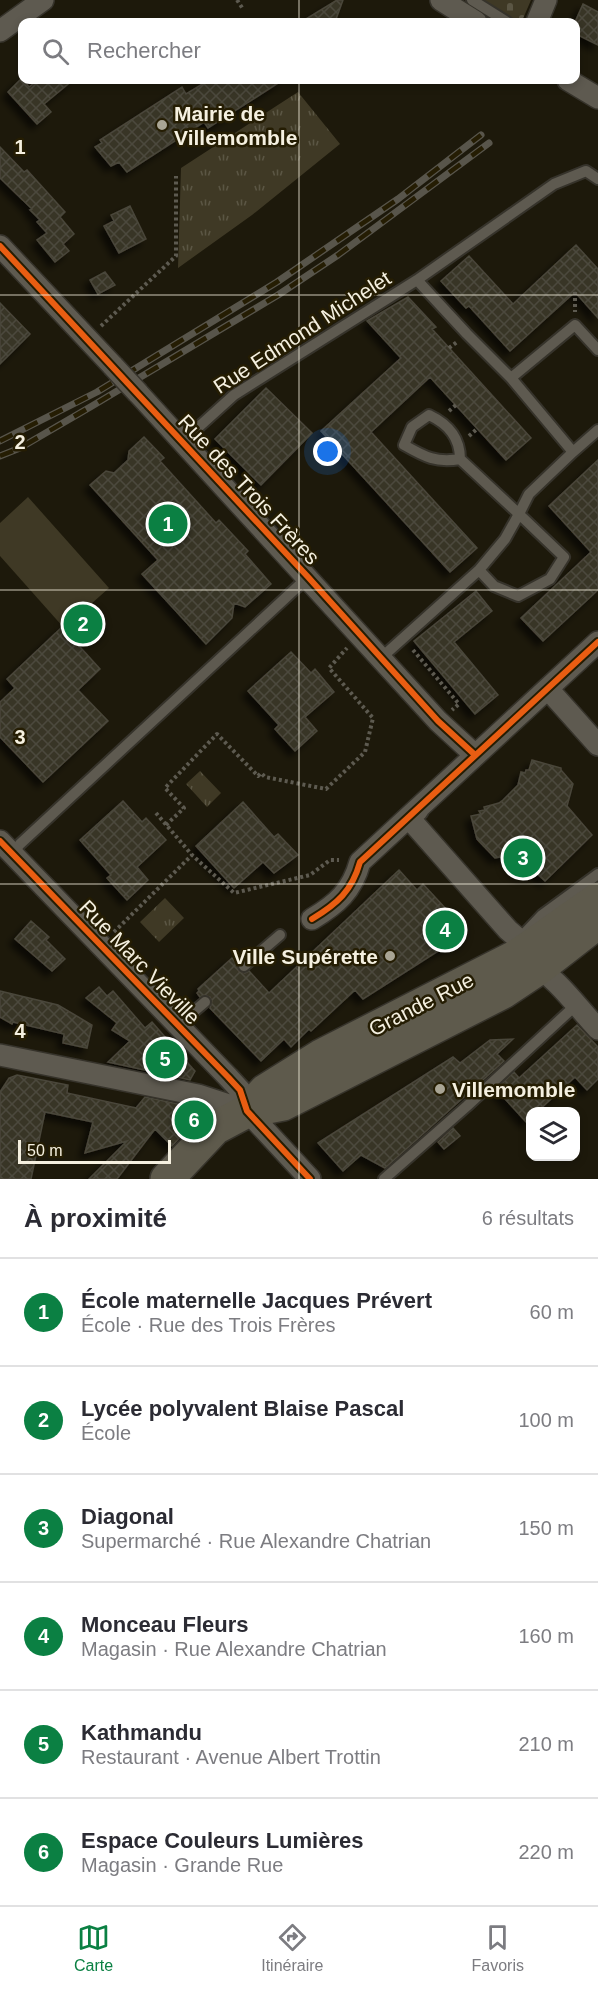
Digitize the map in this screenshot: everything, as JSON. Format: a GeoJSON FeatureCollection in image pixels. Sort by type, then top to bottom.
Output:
{"type":"FeatureCollection","features":[{"type":"Feature","properties":{"kind":"main road","name":"Grande Rue"},"geometry":{"type":"LineString","coordinates":[[167,1179],[215,1128],[247,1112],[283,1104],[503,992],[525,956],[598,899]]}},
{"type":"Feature","properties":{"kind":"main road","name":"Grande Rue"},"geometry":{"type":"LineString","coordinates":[[187,1179],[222,1143],[265,1091],[321,1056],[598,922]]}},
{"type":"Feature","properties":{"kind":"street"},"geometry":{"type":"LineString","coordinates":[[441,0],[474,6]]}},
{"type":"Feature","properties":{"kind":"street"},"geometry":{"type":"LineString","coordinates":[[539,18],[546,0]]}},
{"type":"Feature","properties":{"kind":"street"},"geometry":{"type":"LineString","coordinates":[[0,31],[34,2]]}},
{"type":"Feature","properties":{"kind":"street"},"geometry":{"type":"LineString","coordinates":[[575,84],[598,98]]}},
{"type":"Feature","properties":{"kind":"street","name":"Rue des Trois Frères"},"geometry":{"type":"LineString","coordinates":[[0,246],[138,393],[438,721],[474,754]]}},
{"type":"Feature","properties":{"kind":"street"},"geometry":{"type":"LineString","coordinates":[[312,919],[346,893],[356,879],[360,862],[598,642]]}},
{"type":"Feature","properties":{"kind":"street"},"geometry":{"type":"LineString","coordinates":[[548,689],[598,745]]}},
{"type":"Feature","properties":{"kind":"street"},"geometry":{"type":"LineString","coordinates":[[409,818],[474,754],[548,689]]}},
{"type":"Feature","properties":{"kind":"street"},"geometry":{"type":"LineString","coordinates":[[409,818],[525,956],[598,1029]]}},
{"type":"Feature","properties":{"kind":"street","name":"Rue Marc Vieville"},"geometry":{"type":"LineString","coordinates":[[6,847],[240,1090],[247,1112]]}},
{"type":"Feature","properties":{"kind":"street"},"geometry":{"type":"LineString","coordinates":[[1,1059],[198,1095],[247,1112],[310,1179]]}},
{"type":"Feature","properties":{"kind":"street"},"geometry":{"type":"LineString","coordinates":[[198,1095],[210,1077],[213,1062]]}},
{"type":"Feature","properties":{"kind":"lane"},"geometry":{"type":"LineString","coordinates":[[474,6],[499,18]]}},
{"type":"Feature","properties":{"kind":"lane","name":"Rue Edmond Michelet"},"geometry":{"type":"LineString","coordinates":[[182,442],[234,395],[417,280],[554,184],[586,171],[598,179]]}},
{"type":"Feature","properties":{"kind":"lane","name":"Rue Edmond Michelet"},"geometry":{"type":"LineString","coordinates":[[417,280],[511,378],[573,452]]}},
{"type":"Feature","properties":{"kind":"lane"},"geometry":{"type":"LineString","coordinates":[[511,378],[575,325],[598,350]]}},
{"type":"Feature","properties":{"kind":"lane"},"geometry":{"type":"LineString","coordinates":[[460,459],[443,462],[423,456],[404,445],[412,427],[429,415],[440,420],[460,445],[460,459],[564,557],[550,579],[518,596],[494,586],[479,570]]}},
{"type":"Feature","properties":{"kind":"lane"},"geometry":{"type":"LineString","coordinates":[[381,658],[479,570],[505,539],[529,494],[598,430]]}},
{"type":"Feature","properties":{"kind":"lane"},"geometry":{"type":"LineString","coordinates":[[6,847],[20,844],[308,578]]}},
{"type":"Feature","properties":{"kind":"lane"},"geometry":{"type":"LineString","coordinates":[[525,956],[542,915],[598,874]]}},
{"type":"Feature","properties":{"kind":"lane"},"geometry":{"type":"LineString","coordinates":[[244,966],[280,935]]}},
{"type":"Feature","properties":{"kind":"lane"},"geometry":{"type":"LineString","coordinates":[[178,1025],[205,1002]]}},
{"type":"Feature","properties":{"kind":"lane"},"geometry":{"type":"LineString","coordinates":[[384,1179],[576,1005]]}},
{"type":"Feature","properties":{"kind":"path"},"geometry":{"type":"LineString","coordinates":[[237,0],[243,9]]}},
{"type":"Feature","properties":{"kind":"path"},"geometry":{"type":"LineString","coordinates":[[88,339],[176,256],[176,176]]}},
{"type":"Feature","properties":{"kind":"path"},"geometry":{"type":"LineString","coordinates":[[166,825],[184,808],[165,788],[217,734],[258,776],[261,774],[265,777],[326,789],[365,752],[373,718],[329,668],[359,634]]}},
{"type":"Feature","properties":{"kind":"path"},"geometry":{"type":"LineString","coordinates":[[403,638],[459,704],[438,721]]}},
{"type":"Feature","properties":{"kind":"path"},"geometry":{"type":"LineString","coordinates":[[156,813],[192,855],[234,893],[310,875],[330,860],[360,862]]}},
{"type":"Feature","properties":{"kind":"path"},"geometry":{"type":"LineString","coordinates":[[101,945],[192,855]]}},
{"type":"Feature","properties":{"kind":"green space"},"geometry":{"type":"Polygon","coordinates":[[[467,0],[531,0],[523,18],[493,16],[467,0]]]}},
{"type":"Feature","properties":{"kind":"green space"},"geometry":{"type":"Polygon","coordinates":[[[298,92],[340,144],[252,215],[178,268],[181,168],[298,92]]]}},
{"type":"Feature","properties":{"kind":"green space"},"geometry":{"type":"Polygon","coordinates":[[[28,497],[109,588],[64,628],[0,556],[0,523],[28,497]]]}},
{"type":"Feature","properties":{"kind":"green space"},"geometry":{"type":"Polygon","coordinates":[[[200,771],[221,793],[207,807],[186,784],[200,771]]]}},
{"type":"Feature","properties":{"kind":"green space"},"geometry":{"type":"Polygon","coordinates":[[[165,898],[184,918],[159,942],[140,922],[165,898]]]}},
{"type":"Feature","properties":{"kind":"building"},"geometry":{"type":"Polygon","coordinates":[[[337,0],[343,0],[336,18],[308,18],[337,0]]]}},
{"type":"Feature","properties":{"kind":"building"},"geometry":{"type":"Polygon","coordinates":[[[583,4],[598,12],[598,45],[580,36],[580,18],[577,18],[583,4]]]}},
{"type":"Feature","properties":{"kind":"building"},"geometry":{"type":"Polygon","coordinates":[[[18,82],[18,84],[27,84],[29,87],[33,84],[68,84],[44,104],[51,112],[37,124],[8,92],[18,82]]]}},
{"type":"Feature","properties":{"kind":"building","name":"Mairie de Villemomble"},"geometry":{"type":"Polygon","coordinates":[[[202,84],[277,84],[208,128],[204,122],[127,172],[119,162],[111,166],[95,147],[102,143],[100,140],[182,87],[186,94],[202,84]]]}},
{"type":"Feature","properties":{"kind":"building"},"geometry":{"type":"Polygon","coordinates":[[[0,147],[24,172],[27,170],[65,212],[60,217],[74,234],[63,244],[69,251],[55,262],[37,240],[47,233],[37,222],[40,220],[0,178],[0,147]]]}},
{"type":"Feature","properties":{"kind":"building"},"geometry":{"type":"Polygon","coordinates":[[[130,206],[146,239],[119,253],[104,226],[114,221],[111,215],[130,206]]]}},
{"type":"Feature","properties":{"kind":"building"},"geometry":{"type":"Polygon","coordinates":[[[576,245],[598,269],[598,318],[575,292],[510,351],[469,306],[466,308],[441,281],[469,256],[513,304],[576,245]]]}},
{"type":"Feature","properties":{"kind":"building"},"geometry":{"type":"Polygon","coordinates":[[[105,272],[115,285],[98,294],[90,280],[105,272]]]}},
{"type":"Feature","properties":{"kind":"building"},"geometry":{"type":"Polygon","coordinates":[[[408,297],[436,327],[432,329],[531,438],[506,460],[430,377],[371,432],[477,548],[450,572],[321,431],[401,358],[367,321],[408,297]]]}},
{"type":"Feature","properties":{"kind":"building"},"geometry":{"type":"Polygon","coordinates":[[[0,303],[30,334],[0,364],[0,303]]]}},
{"type":"Feature","properties":{"kind":"building"},"geometry":{"type":"Polygon","coordinates":[[[266,388],[312,433],[261,485],[215,439],[266,388]]]}},
{"type":"Feature","properties":{"kind":"building"},"geometry":{"type":"Polygon","coordinates":[[[144,437],[164,458],[160,461],[216,523],[219,520],[248,551],[245,554],[271,584],[245,607],[234,603],[232,618],[206,644],[142,574],[158,560],[90,485],[106,471],[114,473],[128,460],[129,451],[144,437]]]}},
{"type":"Feature","properties":{"kind":"building"},"geometry":{"type":"Polygon","coordinates":[[[598,460],[598,590],[543,641],[521,618],[591,552],[549,506],[598,460]]]}},
{"type":"Feature","properties":{"kind":"building"},"geometry":{"type":"Polygon","coordinates":[[[476,591],[492,611],[454,642],[498,695],[475,714],[414,641],[476,591]]]}},
{"type":"Feature","properties":{"kind":"building"},"geometry":{"type":"Polygon","coordinates":[[[62,627],[100,669],[78,690],[108,721],[43,782],[0,737],[0,702],[15,688],[7,679],[62,627]]]}},
{"type":"Feature","properties":{"kind":"building"},"geometry":{"type":"Polygon","coordinates":[[[291,652],[311,673],[315,669],[334,692],[305,717],[317,731],[295,751],[275,729],[279,725],[248,691],[291,652]]]}},
{"type":"Feature","properties":{"kind":"building"},"geometry":{"type":"Polygon","coordinates":[[[532,760],[561,768],[573,784],[567,806],[592,835],[545,881],[519,857],[511,855],[495,858],[477,839],[471,816],[481,814],[479,811],[485,810],[484,807],[503,800],[518,785],[521,772],[525,773],[529,770],[532,760]]]}},
{"type":"Feature","properties":{"kind":"building"},"geometry":{"type":"Polygon","coordinates":[[[123,801],[142,822],[146,818],[166,840],[137,867],[148,880],[127,900],[107,878],[111,875],[80,840],[123,801]]]}},
{"type":"Feature","properties":{"kind":"building"},"geometry":{"type":"Polygon","coordinates":[[[243,802],[274,837],[278,834],[298,855],[274,873],[263,862],[234,888],[196,846],[243,802]]]}},
{"type":"Feature","properties":{"kind":"building"},"geometry":{"type":"Polygon","coordinates":[[[399,870],[417,890],[423,884],[459,923],[457,939],[363,999],[355,990],[291,1047],[284,1039],[261,1061],[210,1008],[212,1001],[210,997],[204,995],[200,997],[197,993],[198,989],[232,958],[239,971],[245,973],[249,971],[269,993],[399,870]]]}},
{"type":"Feature","properties":{"kind":"building"},"geometry":{"type":"Polygon","coordinates":[[[31,921],[49,937],[46,940],[65,959],[52,971],[15,939],[31,921]]]}},
{"type":"Feature","properties":{"kind":"building"},"geometry":{"type":"Polygon","coordinates":[[[99,987],[107,996],[113,991],[145,1028],[152,1022],[195,1071],[190,1080],[108,1062],[130,1041],[112,1030],[117,1023],[86,998],[99,987]]]}},
{"type":"Feature","properties":{"kind":"building"},"geometry":{"type":"Polygon","coordinates":[[[0,991],[58,1005],[92,1025],[87,1048],[63,1043],[64,1034],[13,1022],[12,1024],[0,1017],[0,991]]]}},
{"type":"Feature","properties":{"kind":"building"},"geometry":{"type":"Polygon","coordinates":[[[577,1025],[598,1047],[598,1079],[587,1090],[575,1077],[542,1107],[526,1107],[526,1122],[496,1089],[514,1072],[519,1078],[577,1025]]]}},
{"type":"Feature","properties":{"kind":"building"},"geometry":{"type":"Polygon","coordinates":[[[513,1039],[497,1054],[504,1061],[385,1168],[361,1155],[343,1171],[318,1143],[453,1057],[460,1063],[490,1040],[513,1039]]]}},
{"type":"Feature","properties":{"kind":"building"},"geometry":{"type":"Polygon","coordinates":[[[17,1075],[68,1085],[67,1093],[136,1108],[145,1097],[178,1104],[177,1107],[203,1113],[172,1146],[155,1129],[117,1179],[89,1179],[127,1141],[85,1153],[93,1122],[45,1112],[31,1179],[0,1179],[0,1092],[9,1078],[17,1075]]]}},
{"type":"Feature","properties":{"kind":"building"},"geometry":{"type":"Polygon","coordinates":[[[453,1128],[460,1136],[444,1149],[438,1142],[453,1128]]]}},
{"type":"Feature","properties":{"kind":"railway"},"geometry":{"type":"LineString","coordinates":[[0,441],[97,392],[277,282],[398,199],[481,135]]}},
{"type":"Feature","properties":{"kind":"railway"},"geometry":{"type":"LineString","coordinates":[[0,456],[20,448],[278,295],[338,255],[489,143]]}},
{"type":"Feature","properties":{"kind":"cycle path"},"geometry":{"type":"LineString","coordinates":[[0,246],[308,577],[438,721],[474,754]]}},
{"type":"Feature","properties":{"kind":"cycle path"},"geometry":{"type":"LineString","coordinates":[[312,919],[329,908],[348,889],[360,862],[598,642]]}},
{"type":"Feature","properties":{"kind":"cycle path"},"geometry":{"type":"LineString","coordinates":[[0,841],[240,1090],[247,1111],[310,1179]]}},
{"type":"Feature","properties":{"kind":"place","name":"Mairie de Villemomble"},"geometry":{"type":"Point","coordinates":[162,125]}},
{"type":"Feature","properties":{"kind":"place","name":"École maternelle Jacques Prévert"},"geometry":{"type":"Point","coordinates":[168,524]}},
{"type":"Feature","properties":{"kind":"place","name":"Lycée polyvalent Blaise Pascal"},"geometry":{"type":"Point","coordinates":[83,624]}},
{"type":"Feature","properties":{"kind":"place","name":"Diagonal"},"geometry":{"type":"Point","coordinates":[523,858]}},
{"type":"Feature","properties":{"kind":"place","name":"Monceau Fleurs"},"geometry":{"type":"Point","coordinates":[445,930]}},
{"type":"Feature","properties":{"kind":"place","name":"Ville Supérette"},"geometry":{"type":"Point","coordinates":[390,956]}},
{"type":"Feature","properties":{"kind":"place","name":"Kathmandu"},"geometry":{"type":"Point","coordinates":[165,1059]}},
{"type":"Feature","properties":{"kind":"place","name":"Villemomble"},"geometry":{"type":"Point","coordinates":[440,1089]}},
{"type":"Feature","properties":{"kind":"place","name":"Espace Couleurs Lumières"},"geometry":{"type":"Point","coordinates":[194,1120]}}]}
